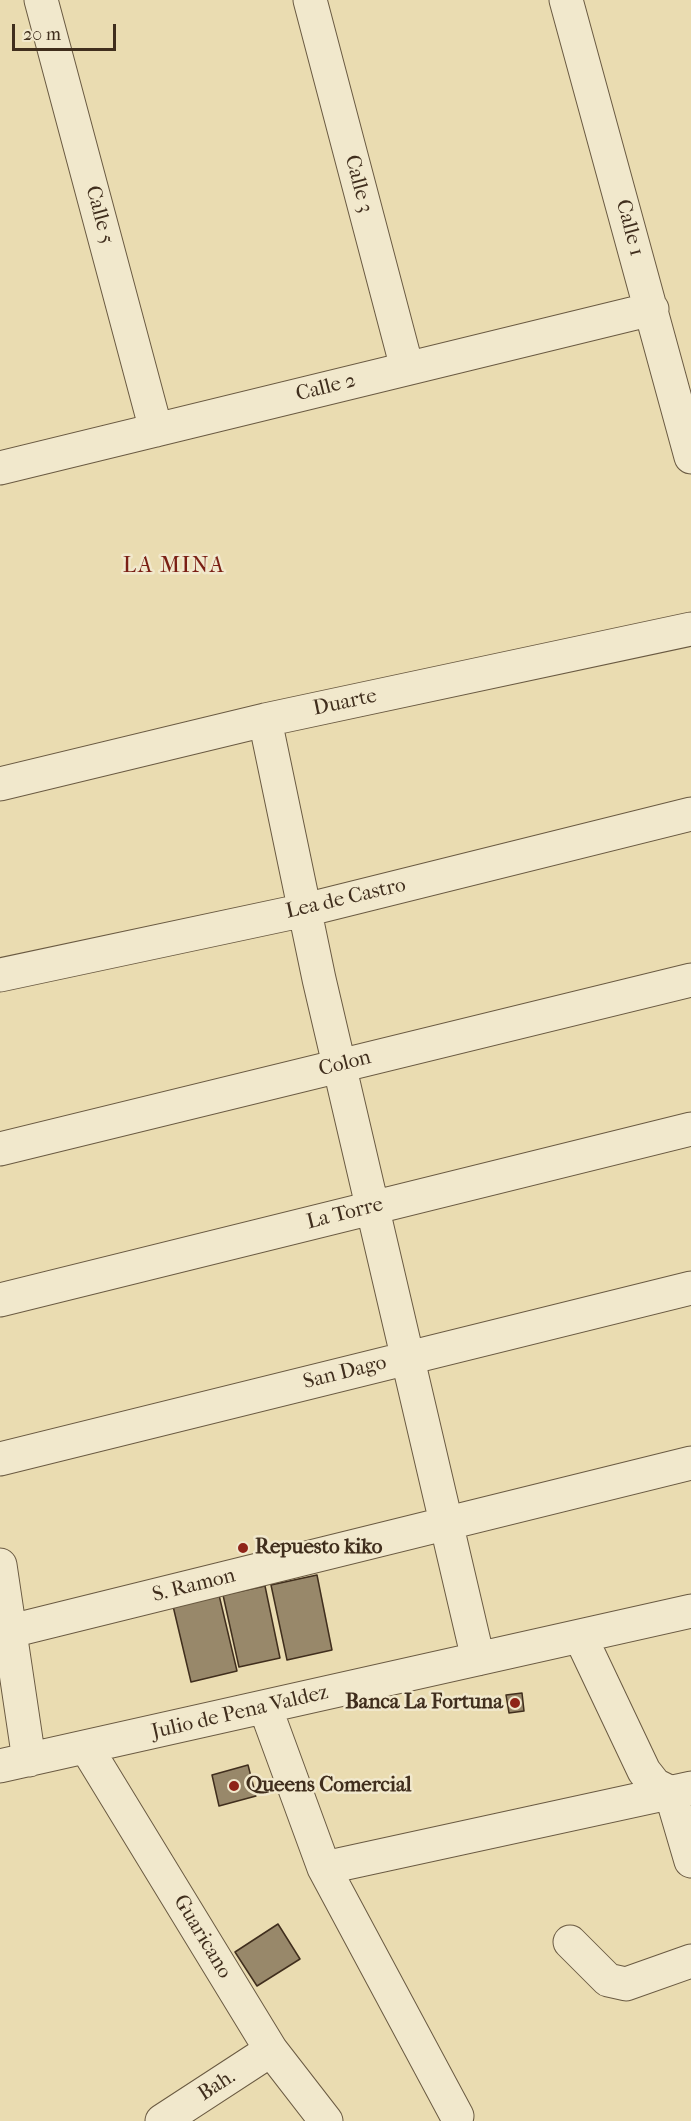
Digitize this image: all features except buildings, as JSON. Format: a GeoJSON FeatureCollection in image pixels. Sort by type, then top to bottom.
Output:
{"type":"FeatureCollection","features":[{"type":"Feature","properties":{"kind":"street","name":"Calle 5"},"geometry":{"type":"LineString","coordinates":[[41,0],[156,430]]}},
{"type":"Feature","properties":{"kind":"street","name":"Calle 3"},"geometry":{"type":"LineString","coordinates":[[310,0],[407,368]]}},
{"type":"Feature","properties":{"kind":"street","name":"Calle 1"},"geometry":{"type":"LineString","coordinates":[[566,0],[691,455]]}},
{"type":"Feature","properties":{"kind":"street","name":"Calle 2"},"geometry":{"type":"LineString","coordinates":[[0,468],[652,309]]}},
{"type":"Feature","properties":{"kind":"street","name":"Duarte"},"geometry":{"type":"LineString","coordinates":[[0,784],[265,720],[691,629]]}},
{"type":"Feature","properties":{"kind":"street"},"geometry":{"type":"LineString","coordinates":[[265,720],[339,1066],[478,1659]]}},
{"type":"Feature","properties":{"kind":"street","name":"Lea de Castro"},"geometry":{"type":"LineString","coordinates":[[0,975],[305,909],[691,814]]}},
{"type":"Feature","properties":{"kind":"street","name":"Colon"},"geometry":{"type":"LineString","coordinates":[[0,1149],[691,980]]}},
{"type":"Feature","properties":{"kind":"street","name":"La Torre"},"geometry":{"type":"LineString","coordinates":[[0,1300],[691,1129]]}},
{"type":"Feature","properties":{"kind":"street","name":"San Dago"},"geometry":{"type":"LineString","coordinates":[[0,1459],[691,1288]]}},
{"type":"Feature","properties":{"kind":"street","name":"S. Ramon"},"geometry":{"type":"LineString","coordinates":[[11,1631],[691,1463]]}},
{"type":"Feature","properties":{"kind":"street"},"geometry":{"type":"LineString","coordinates":[[0,1565],[11,1631],[14,1763]]}},
{"type":"Feature","properties":{"kind":"street","name":"Julio de Pena Valdez"},"geometry":{"type":"LineString","coordinates":[[14,1763],[691,1611]]}},
{"type":"Feature","properties":{"kind":"street"},"geometry":{"type":"LineString","coordinates":[[580,1636],[644,1771],[655,1785],[681,1791]]}},
{"type":"Feature","properties":{"kind":"street"},"geometry":{"type":"LineString","coordinates":[[264,1707],[324,1868],[457,2116]]}},
{"type":"Feature","properties":{"kind":"street","name":"Guaricano"},"geometry":{"type":"LineString","coordinates":[[86,1747],[272,2050],[326,2121]]}},
{"type":"Feature","properties":{"kind":"street"},"geometry":{"type":"LineString","coordinates":[[681,1791],[691,1861]]}},
{"type":"Feature","properties":{"kind":"street"},"geometry":{"type":"LineString","coordinates":[[324,1868],[681,1791]]}},
{"type":"Feature","properties":{"kind":"street"},"geometry":{"type":"LineString","coordinates":[[570,1942],[608,1980],[626,1984],[691,1961]]}},
{"type":"Feature","properties":{"kind":"street","name":"Bah."},"geometry":{"type":"LineString","coordinates":[[162,2121],[272,2050]]}},
{"type":"Feature","properties":{"kind":"place","name":"Repuesto kiko"},"geometry":{"type":"Point","coordinates":[243,1548]}},
{"type":"Feature","properties":{"kind":"place","name":"Banca La Fortuna"},"geometry":{"type":"Point","coordinates":[515,1703]}},
{"type":"Feature","properties":{"kind":"place","name":"Queens Comercial"},"geometry":{"type":"Point","coordinates":[234,1786]}},
{"type":"Feature","properties":{"kind":"district","name":"LA MINA"},"geometry":{"type":"Point","coordinates":[174,567]}}]}
